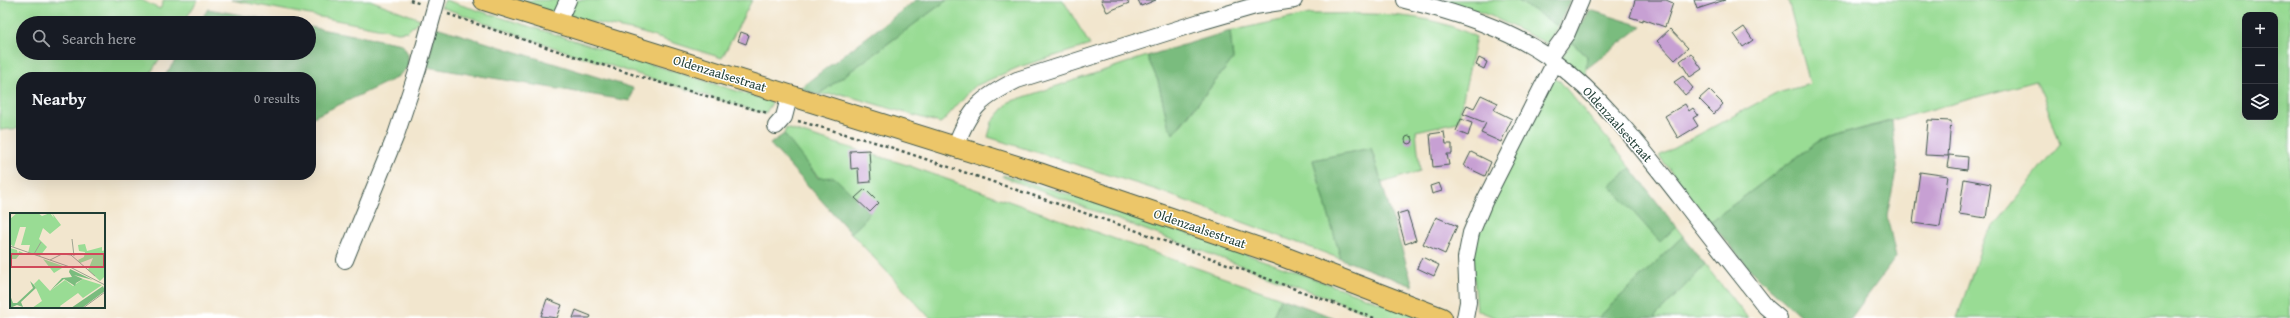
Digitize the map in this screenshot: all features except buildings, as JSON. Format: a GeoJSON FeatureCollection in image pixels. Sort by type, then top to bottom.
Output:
{"type":"FeatureCollection","features":[{"type":"Feature","properties":{"kind":"main road","name":"Oldenzaalsestraat"},"geometry":{"type":"LineString","coordinates":[[484,0],[557,24],[790,94],[1039,173],[1274,253],[1442,318]]}},
{"type":"Feature","properties":{"kind":"street"},"geometry":{"type":"LineString","coordinates":[[557,24],[568,0]]}},
{"type":"Feature","properties":{"kind":"street"},"geometry":{"type":"LineString","coordinates":[[955,147],[964,122],[976,105],[991,93],[1016,80],[1255,6],[1294,0]]}},
{"type":"Feature","properties":{"kind":"street","name":"Oldenzaalsestraat"},"geometry":{"type":"LineString","coordinates":[[1405,0],[1477,21],[1520,41],[1552,60],[1591,92],[1637,142],[1766,306],[1780,318]]}},
{"type":"Feature","properties":{"kind":"street"},"geometry":{"type":"LineString","coordinates":[[1465,318],[1468,302],[1466,258],[1471,233],[1552,60],[1567,33],[1581,0]]}},
{"type":"Feature","properties":{"kind":"street"},"geometry":{"type":"LineString","coordinates":[[345,260],[396,135],[418,69],[435,4]]}},
{"type":"Feature","properties":{"kind":"street"},"geometry":{"type":"LineString","coordinates":[[780,121],[790,94]]}},
{"type":"Feature","properties":{"kind":"path"},"geometry":{"type":"LineString","coordinates":[[410,0],[435,4],[569,56],[780,121],[878,144],[1129,228],[1374,318]]}},
{"type":"Feature","properties":{"kind":"green space"},"geometry":{"type":"Polygon","coordinates":[[[0,0],[141,0],[160,9],[164,0],[198,0],[188,16],[16,16],[16,60],[159,60],[151,72],[16,72],[16,128],[0,130],[0,0]]]}},
{"type":"Feature","properties":{"kind":"green space"},"geometry":{"type":"Polygon","coordinates":[[[232,0],[370,0],[420,19],[408,31],[398,32],[232,0]]]}},
{"type":"Feature","properties":{"kind":"green space"},"geometry":{"type":"Polygon","coordinates":[[[445,0],[772,103],[765,114],[567,52],[441,7],[445,0]]]}},
{"type":"Feature","properties":{"kind":"green space"},"geometry":{"type":"Polygon","coordinates":[[[513,0],[561,0],[553,13],[513,0]]]}},
{"type":"Feature","properties":{"kind":"green space"},"geometry":{"type":"Polygon","coordinates":[[[573,0],[752,0],[722,58],[636,31],[566,17],[573,0]]]}},
{"type":"Feature","properties":{"kind":"green space"},"geometry":{"type":"Polygon","coordinates":[[[916,0],[947,0],[818,95],[800,88],[916,0]]]}},
{"type":"Feature","properties":{"kind":"green space"},"geometry":{"type":"Polygon","coordinates":[[[947,0],[1063,0],[1090,45],[1019,67],[973,87],[940,123],[841,94],[818,95],[947,0]]]}},
{"type":"Feature","properties":{"kind":"green space"},"geometry":{"type":"Polygon","coordinates":[[[1444,0],[1517,0],[1558,26],[1548,44],[1491,16],[1444,0]]]}},
{"type":"Feature","properties":{"kind":"green space"},"geometry":{"type":"Polygon","coordinates":[[[1517,0],[1571,0],[1558,26],[1517,0]]]}},
{"type":"Feature","properties":{"kind":"green space"},"geometry":{"type":"Polygon","coordinates":[[[1788,0],[2290,0],[2290,318],[1957,318],[1984,239],[2060,144],[2044,98],[2036,81],[1820,140],[1710,222],[1659,156],[1774,94],[1810,84],[1788,0]]]}},
{"type":"Feature","properties":{"kind":"green space"},"geometry":{"type":"Polygon","coordinates":[[[208,9],[246,16],[204,16],[208,9]]]}},
{"type":"Feature","properties":{"kind":"green space"},"geometry":{"type":"Polygon","coordinates":[[[1590,10],[1642,26],[1586,69],[1587,56],[1571,42],[1590,10]]]}},
{"type":"Feature","properties":{"kind":"green space"},"geometry":{"type":"Polygon","coordinates":[[[1310,14],[1395,15],[1436,22],[1457,28],[1476,37],[1458,122],[1416,131],[1420,171],[1382,183],[1371,148],[1313,160],[1341,259],[1157,190],[988,137],[992,122],[1009,102],[1147,56],[1158,81],[1168,124],[1174,134],[1233,59],[1230,31],[1310,14]]]}},
{"type":"Feature","properties":{"kind":"green space"},"geometry":{"type":"Polygon","coordinates":[[[436,27],[633,88],[630,101],[427,67],[436,27]]]}},
{"type":"Feature","properties":{"kind":"green space"},"geometry":{"type":"Polygon","coordinates":[[[316,28],[402,44],[408,54],[408,67],[396,78],[316,116],[316,72],[167,72],[175,60],[316,60],[316,28]]]}},
{"type":"Feature","properties":{"kind":"green space"},"geometry":{"type":"Polygon","coordinates":[[[1230,31],[1233,59],[1173,134],[1168,124],[1158,81],[1147,56],[1230,31]]]}},
{"type":"Feature","properties":{"kind":"green space"},"geometry":{"type":"Polygon","coordinates":[[[1571,42],[1587,56],[1586,77],[1562,58],[1571,42]]]}},
{"type":"Feature","properties":{"kind":"green space"},"geometry":{"type":"Polygon","coordinates":[[[1553,78],[1559,80],[1631,168],[1611,186],[1660,241],[1676,227],[1683,236],[1598,318],[1496,318],[1477,310],[1471,246],[1481,221],[1553,78]]]}},
{"type":"Feature","properties":{"kind":"green space"},"geometry":{"type":"Polygon","coordinates":[[[1892,121],[1897,167],[1887,216],[1896,257],[1851,318],[1803,318],[1754,274],[1710,222],[1820,140],[1892,121]]]}},
{"type":"Feature","properties":{"kind":"green space"},"geometry":{"type":"Polygon","coordinates":[[[786,128],[907,165],[1281,298],[1272,318],[930,318],[851,233],[860,224],[788,142],[784,134],[786,128]]]}},
{"type":"Feature","properties":{"kind":"green space"},"geometry":{"type":"Polygon","coordinates":[[[784,134],[818,178],[834,177],[870,211],[862,223],[851,233],[770,144],[784,134]]]}},
{"type":"Feature","properties":{"kind":"green space"},"geometry":{"type":"Polygon","coordinates":[[[1371,148],[1413,286],[1341,259],[1313,160],[1371,148]]]}},
{"type":"Feature","properties":{"kind":"green space"},"geometry":{"type":"Polygon","coordinates":[[[1631,168],[1676,227],[1660,242],[1610,186],[1631,168]]]}},
{"type":"Feature","properties":{"kind":"green space"},"geometry":{"type":"Polygon","coordinates":[[[1003,175],[1129,212],[1423,318],[1382,318],[1003,177],[1003,175]]]}},
{"type":"Feature","properties":{"kind":"green space"},"geometry":{"type":"Polygon","coordinates":[[[1683,236],[1705,265],[1654,318],[1598,318],[1683,236]]]}},
{"type":"Feature","properties":{"kind":"green space"},"geometry":{"type":"Polygon","coordinates":[[[1705,265],[1748,318],[1654,318],[1705,265]]]}},
{"type":"Feature","properties":{"kind":"green space"},"geometry":{"type":"Polygon","coordinates":[[[1281,298],[1335,318],[1272,318],[1281,298]]]}}]}
